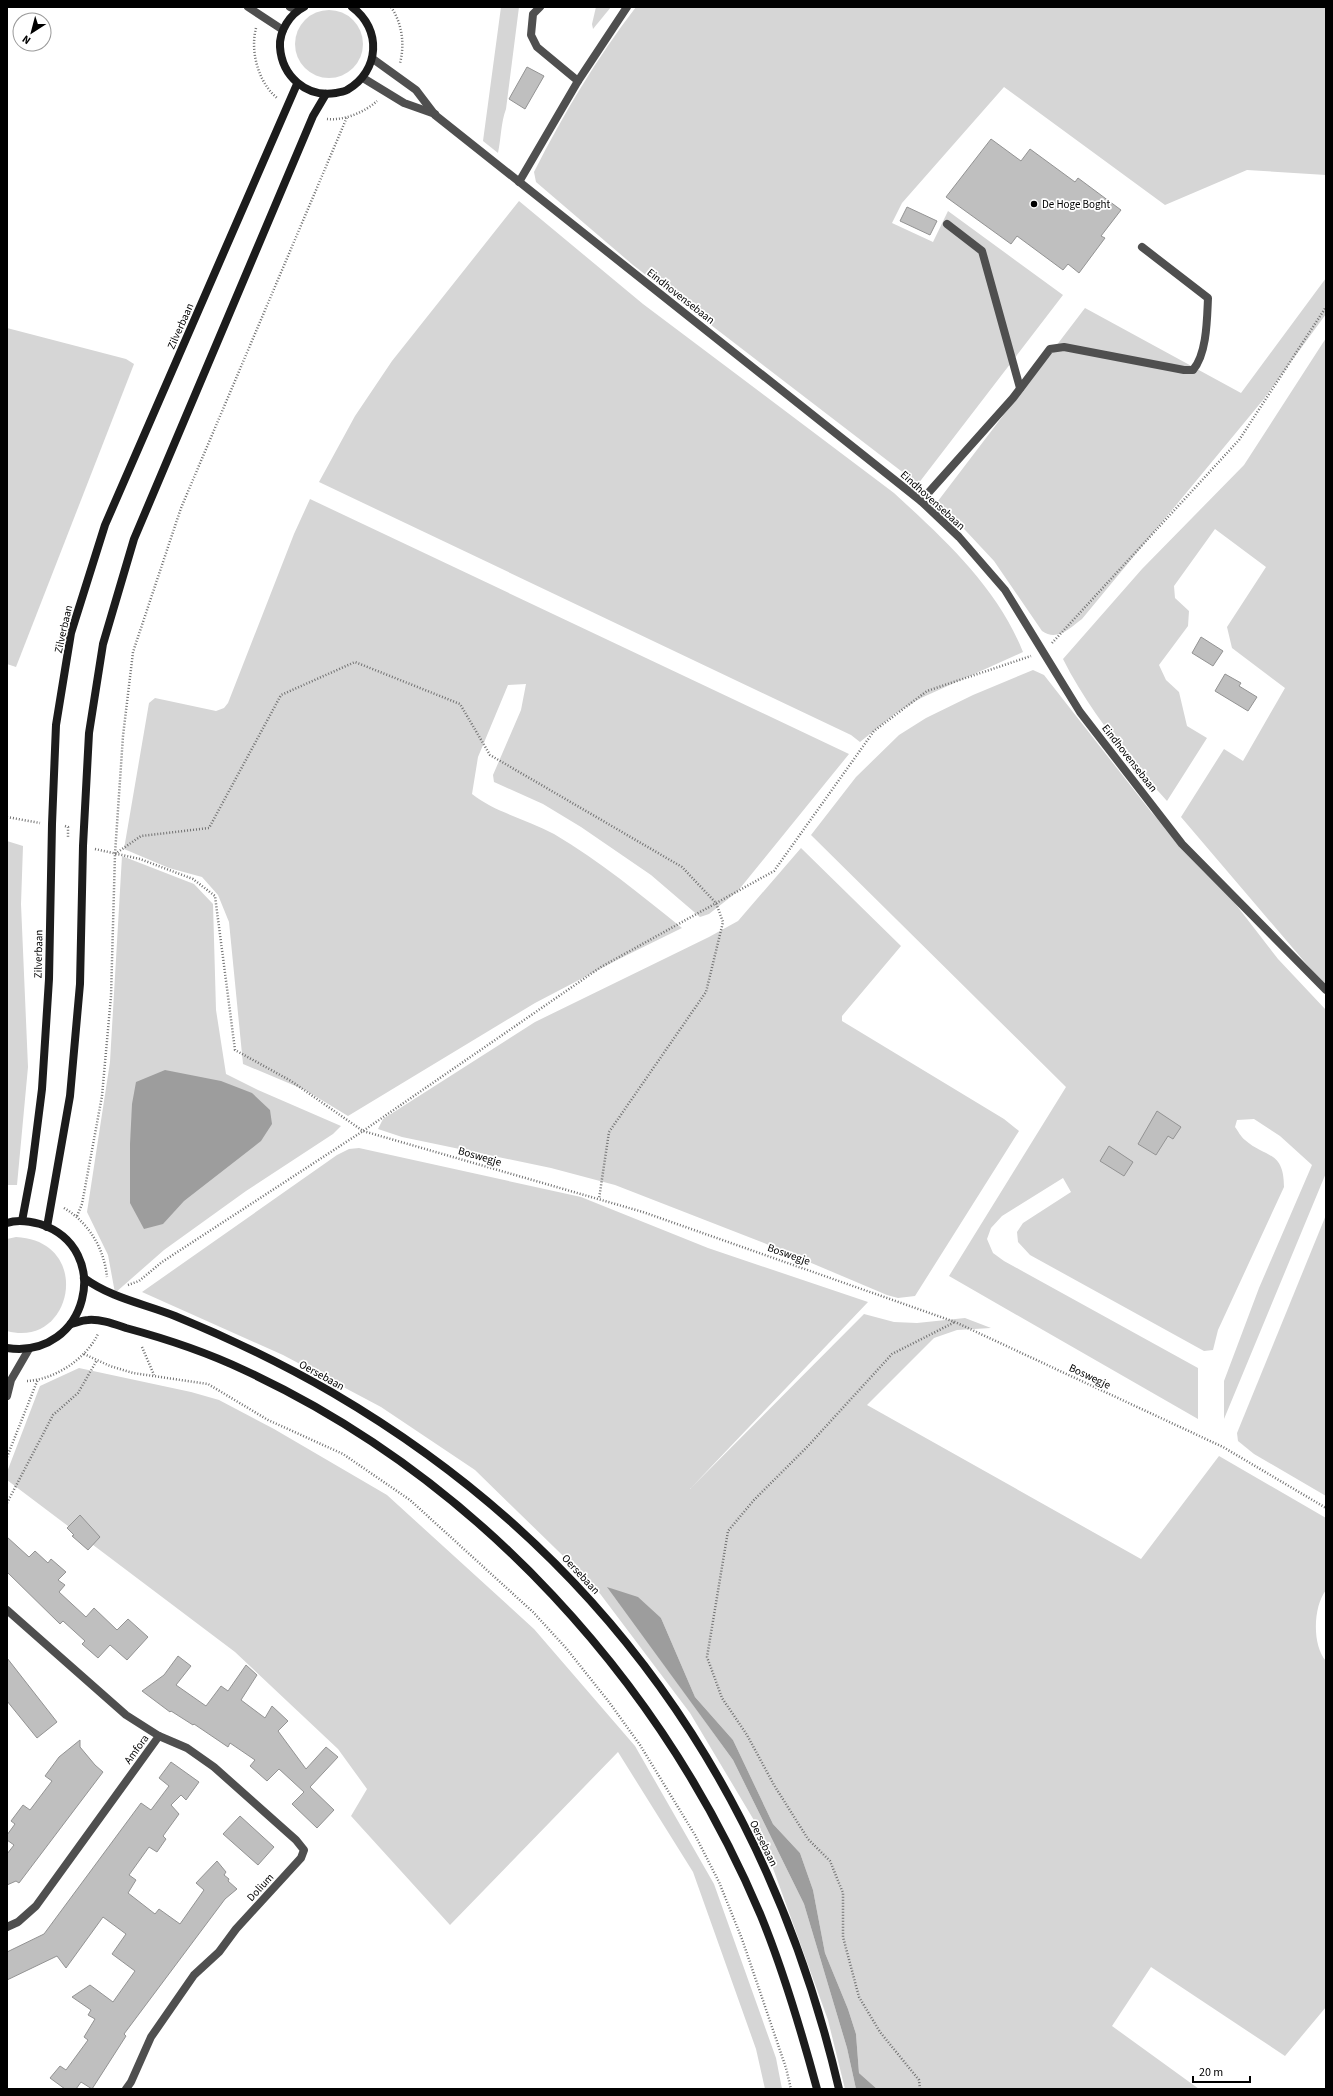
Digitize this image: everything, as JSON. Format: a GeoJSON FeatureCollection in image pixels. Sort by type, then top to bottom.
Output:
{"type":"FeatureCollection","features":[{"type":"Feature","properties":{"kind":"main road"},"geometry":{"type":"LineString","coordinates":[[297,8],[283,30],[280,45],[281,59],[287,73],[297,84],[311,92],[326,94],[346,90],[363,78],[373,58],[374,42],[371,32],[361,10],[352,7]]}},
{"type":"Feature","properties":{"kind":"main road","name":"Zilverbaan"},"geometry":{"type":"LineString","coordinates":[[22,1221],[32,1168],[42,1089],[49,979],[52,824],[56,725],[71,633],[105,525],[297,84]]}},
{"type":"Feature","properties":{"kind":"main road"},"geometry":{"type":"LineString","coordinates":[[47,1227],[70,1096],[80,984],[83,846],[89,733],[103,644],[134,539],[310,123],[326,94]]}},
{"type":"Feature","properties":{"kind":"main road"},"geometry":{"type":"LineString","coordinates":[[7,1222],[22,1221],[47,1227],[63,1238],[73,1250],[80,1263],[84,1278],[82,1301],[71,1324],[55,1339],[29,1349],[7,1348]]}},
{"type":"Feature","properties":{"kind":"main road","name":"Oersebaan"},"geometry":{"type":"LineString","coordinates":[[84,1278],[109,1292],[207,1330],[280,1365],[332,1393],[415,1446],[465,1482],[512,1522],[580,1588],[620,1634],[659,1684],[696,1740],[739,1816],[771,1883],[795,1941],[827,2040],[839,2089]]}},
{"type":"Feature","properties":{"kind":"main road"},"geometry":{"type":"LineString","coordinates":[[71,1324],[86,1320],[104,1321],[224,1360],[277,1385],[350,1426],[390,1453],[450,1500],[512,1555],[576,1620],[622,1676],[665,1736],[684,1766],[720,1830],[761,1917],[792,2000],[817,2089]]}},
{"type":"Feature","properties":{"kind":"street"},"geometry":{"type":"LineString","coordinates":[[248,7],[261,14],[283,30]]}},
{"type":"Feature","properties":{"kind":"street"},"geometry":{"type":"LineString","coordinates":[[540,7],[533,14],[531,35],[534,41],[537,46],[578,81]]}},
{"type":"Feature","properties":{"kind":"street"},"geometry":{"type":"LineString","coordinates":[[519,182],[578,81],[627,7]]}},
{"type":"Feature","properties":{"kind":"street","name":"Eindhovensebaan"},"geometry":{"type":"LineString","coordinates":[[373,58],[416,90],[435,115],[921,501],[959,537],[1005,590],[1080,712],[1182,844],[1326,990]]}},
{"type":"Feature","properties":{"kind":"street","name":"Eindhovensebaan"},"geometry":{"type":"LineString","coordinates":[[363,78],[404,103],[435,115]]}},
{"type":"Feature","properties":{"kind":"street"},"geometry":{"type":"LineString","coordinates":[[947,224],[982,251],[1020,388]]}},
{"type":"Feature","properties":{"kind":"street"},"geometry":{"type":"LineString","coordinates":[[921,501],[1020,388],[1050,350],[1064,347],[1184,370],[1193,370],[1200,362],[1207,320],[1208,298],[1142,247]]}},
{"type":"Feature","properties":{"kind":"street"},"geometry":{"type":"LineString","coordinates":[[7,1396],[11,1380],[29,1349]]}},
{"type":"Feature","properties":{"kind":"street","name":"Amfora"},"geometry":{"type":"LineString","coordinates":[[7,1610],[126,1715],[159,1736],[36,1906],[18,1922],[7,1927]]}},
{"type":"Feature","properties":{"kind":"street","name":"Dolium"},"geometry":{"type":"LineString","coordinates":[[126,2089],[131,2082],[151,2037],[194,1975],[219,1952],[236,1929],[301,1858],[304,1850],[296,1840],[214,1767],[187,1748],[159,1736]]}},
{"type":"Feature","properties":{"kind":"path"},"geometry":{"type":"LineString","coordinates":[[391,7],[396,15],[402,35],[402,56],[396,76]]}},
{"type":"Feature","properties":{"kind":"path"},"geometry":{"type":"LineString","coordinates":[[77,1216],[82,1204],[102,1096],[111,996],[115,854],[123,736],[135,645],[181,508],[347,117]]}},
{"type":"Feature","properties":{"kind":"path"},"geometry":{"type":"LineString","coordinates":[[109,1292],[139,1281],[162,1262],[363,1131],[600,967],[774,871],[874,731],[927,691],[1043,652],[1239,440],[1326,306]]}},
{"type":"Feature","properties":{"kind":"path"},"geometry":{"type":"LineString","coordinates":[[115,854],[141,836],[209,828],[281,695],[355,662],[460,704],[490,755],[682,867],[716,903],[723,922],[706,992],[609,1132],[599,1199]]}},
{"type":"Feature","properties":{"kind":"path","name":"Boswegje"},"geometry":{"type":"LineString","coordinates":[[115,854],[140,860],[193,879],[215,896],[235,1050],[291,1081],[363,1131],[643,1212],[956,1322],[1223,1447],[1326,1508]]}},
{"type":"Feature","properties":{"kind":"path"},"geometry":{"type":"LineString","coordinates":[[920,2089],[919,2080],[880,2032],[859,1997],[843,1938],[843,1892],[830,1862],[808,1839],[774,1785],[747,1735],[722,1698],[707,1657],[728,1531],[754,1500],[808,1446],[892,1354],[956,1322]]}},
{"type":"Feature","properties":{"kind":"path"},"geometry":{"type":"LineString","coordinates":[[134,1330],[154,1376]]}},
{"type":"Feature","properties":{"kind":"path"},"geometry":{"type":"LineString","coordinates":[[7,1457],[38,1379],[50,1376],[69,1366],[84,1354],[133,1373],[208,1384],[268,1420],[343,1454],[410,1500],[495,1576],[555,1636],[595,1684],[640,1745],[695,1835],[719,1882],[742,1939],[786,2068],[791,2089]]}},
{"type":"Feature","properties":{"kind":"path"},"geometry":{"type":"LineString","coordinates":[[7,1503],[53,1415],[78,1393],[97,1360]]}},
{"type":"Feature","properties":{"kind":"shaded area"},"geometry":{"type":"Polygon","coordinates":[[[501,7],[519,7],[506,109],[498,153],[483,141],[501,7]]]}},
{"type":"Feature","properties":{"kind":"shaded area"},"geometry":{"type":"Polygon","coordinates":[[[596,7],[611,7],[593,29],[592,24],[596,7]]]}},
{"type":"Feature","properties":{"kind":"shaded area"},"geometry":{"type":"Polygon","coordinates":[[[636,7],[1326,7],[1326,175],[1247,170],[1165,205],[1004,87],[902,203],[892,223],[933,242],[948,211],[1063,295],[918,484],[633,265],[536,182],[534,172],[569,108],[607,46],[636,7]]]}},
{"type":"Feature","properties":{"kind":"shaded area"},"geometry":{"type":"Polygon","coordinates":[[[322,10],[336,10],[348,15],[358,25],[363,37],[363,51],[358,63],[348,73],[336,78],[322,78],[310,73],[300,63],[295,51],[295,37],[300,25],[310,15],[322,10]]]}},
{"type":"Feature","properties":{"kind":"shaded area"},"geometry":{"type":"Polygon","coordinates":[[[519,201],[643,304],[894,493],[932,528],[968,565],[999,606],[1012,628],[1023,652],[921,698],[896,713],[860,742],[851,735],[319,482],[355,416],[392,361],[519,201]]]}},
{"type":"Feature","properties":{"kind":"shaded area"},"geometry":{"type":"Polygon","coordinates":[[[1326,278],[1326,314],[1263,400],[1082,619],[1068,630],[1058,634],[1053,635],[1042,631],[994,561],[938,501],[1085,308],[1241,393],[1326,278]]]}},
{"type":"Feature","properties":{"kind":"shaded area"},"geometry":{"type":"Polygon","coordinates":[[[7,328],[126,359],[134,364],[16,667],[7,664],[7,328]]]}},
{"type":"Feature","properties":{"kind":"shaded area"},"geometry":{"type":"Polygon","coordinates":[[[1326,338],[1326,987],[1181,817],[1224,749],[1243,761],[1285,688],[1232,648],[1227,627],[1266,567],[1215,529],[1174,586],[1175,598],[1189,611],[1188,626],[1159,665],[1166,680],[1179,692],[1187,726],[1207,738],[1167,801],[1110,733],[1085,697],[1063,659],[1142,569],[1244,465],[1326,338]]]}},
{"type":"Feature","properties":{"kind":"shaded area"},"geometry":{"type":"Polygon","coordinates":[[[310,499],[849,754],[737,892],[709,914],[700,917],[651,875],[581,827],[543,804],[494,782],[493,775],[521,710],[526,684],[508,685],[478,757],[472,794],[481,801],[544,829],[571,844],[620,879],[682,928],[535,1003],[348,1116],[305,1090],[243,1064],[229,922],[218,895],[202,877],[169,868],[124,849],[149,703],[155,698],[216,711],[224,708],[228,703],[294,534],[310,499]]]}},
{"type":"Feature","properties":{"kind":"shaded area"},"geometry":{"type":"Polygon","coordinates":[[[1033,670],[1044,675],[1152,813],[1203,862],[1278,959],[1326,1010],[1326,1173],[1224,1419],[1224,1381],[1259,1288],[1312,1165],[1280,1136],[1254,1119],[1237,1120],[1235,1127],[1241,1136],[1252,1146],[1272,1156],[1277,1161],[1281,1167],[1284,1187],[1218,1330],[1213,1350],[1204,1351],[1030,1255],[1018,1242],[1017,1232],[1023,1223],[1071,1192],[1063,1178],[1002,1216],[991,1228],[987,1239],[993,1253],[1004,1261],[1198,1368],[1198,1419],[949,1276],[1066,1087],[811,835],[856,777],[899,735],[926,718],[973,695],[1033,670]]]}},
{"type":"Feature","properties":{"kind":"shaded area"},"geometry":{"type":"Polygon","coordinates":[[[7,841],[23,846],[21,904],[28,1067],[17,1185],[7,1185],[7,841]]]}},
{"type":"Feature","properties":{"kind":"shaded area"},"geometry":{"type":"Polygon","coordinates":[[[801,848],[901,946],[842,1016],[842,1021],[1004,1119],[1019,1131],[915,1296],[898,1298],[887,1295],[764,1243],[615,1185],[551,1168],[402,1137],[378,1129],[383,1119],[535,1022],[709,937],[738,921],[801,848]]]}},
{"type":"Feature","properties":{"kind":"shaded area"},"geometry":{"type":"Polygon","coordinates":[[[122,856],[194,884],[213,904],[216,1010],[226,1074],[258,1090],[341,1126],[333,1134],[246,1191],[164,1250],[115,1293],[108,1255],[87,1212],[110,1062],[122,856]]]}},
{"type":"Feature","properties":{"kind":"shaded area"},"geometry":{"type":"Polygon","coordinates":[[[165,1070],[221,1081],[252,1093],[270,1110],[272,1124],[261,1141],[184,1201],[163,1224],[144,1229],[130,1203],[132,1104],[136,1082],[165,1070]]]}},
{"type":"Feature","properties":{"kind":"shaded area"},"geometry":{"type":"Polygon","coordinates":[[[359,1148],[581,1197],[708,1248],[868,1302],[690,1489],[864,1314],[894,1322],[917,1323],[965,1318],[991,1328],[957,1330],[934,1338],[867,1405],[1141,1559],[1219,1456],[1326,1518],[1326,1590],[1319,1606],[1316,1636],[1321,1654],[1326,1661],[1326,2007],[1285,2056],[1151,1967],[1112,2026],[1199,2089],[877,2089],[859,2073],[856,2034],[848,2009],[825,1953],[813,1890],[800,1853],[773,1824],[733,1740],[695,1697],[661,1618],[608,1587],[733,1760],[804,1904],[847,2048],[856,2089],[845,2089],[828,2020],[758,1827],[690,1713],[595,1587],[475,1470],[381,1407],[283,1355],[142,1292],[337,1155],[349,1149],[359,1148]]]}},
{"type":"Feature","properties":{"kind":"shaded area"},"geometry":{"type":"Polygon","coordinates":[[[1326,1215],[1326,1496],[1254,1454],[1238,1441],[1237,1433],[1326,1215]]]}},
{"type":"Feature","properties":{"kind":"shaded area"},"geometry":{"type":"Polygon","coordinates":[[[16,1237],[41,1243],[57,1256],[65,1273],[66,1292],[59,1310],[47,1324],[30,1332],[7,1331],[7,1239],[16,1237]]]}},
{"type":"Feature","properties":{"kind":"shaded area"},"geometry":{"type":"Polygon","coordinates":[[[79,1368],[191,1392],[219,1400],[274,1429],[387,1495],[534,1629],[635,1746],[714,1884],[776,2058],[782,2089],[765,2089],[756,2049],[693,1872],[618,1752],[450,1925],[351,1816],[367,1789],[338,1749],[235,1652],[7,1480],[7,1472],[40,1386],[79,1368]]]}},
{"type":"Feature","properties":{"kind":"shaded area"},"geometry":{"type":"Polygon","coordinates":[[[607,1587],[638,1597],[661,1618],[695,1697],[733,1740],[773,1824],[800,1853],[813,1890],[825,1953],[848,2009],[856,2034],[859,2073],[877,2089],[856,2089],[847,2048],[804,1904],[733,1760],[607,1587]]]}},
{"type":"Feature","properties":{"kind":"building"},"geometry":{"type":"Polygon","coordinates":[[[527,67],[544,76],[525,109],[509,99],[527,67]]]}},
{"type":"Feature","properties":{"kind":"building","name":"De Hoge Boght"},"geometry":{"type":"Polygon","coordinates":[[[991,139],[1021,161],[1030,149],[1075,182],[1078,178],[1121,210],[1101,236],[1105,238],[1079,273],[1068,264],[1063,270],[1017,236],[1011,244],[946,197],[991,139]]]}},
{"type":"Feature","properties":{"kind":"building"},"geometry":{"type":"Polygon","coordinates":[[[907,207],[937,221],[930,235],[900,221],[907,207]]]}},
{"type":"Feature","properties":{"kind":"building"},"geometry":{"type":"Polygon","coordinates":[[[1201,637],[1223,651],[1213,666],[1192,653],[1201,637]]]}},
{"type":"Feature","properties":{"kind":"building"},"geometry":{"type":"Polygon","coordinates":[[[1225,674],[1241,683],[1239,686],[1257,697],[1248,711],[1215,691],[1225,674]]]}},
{"type":"Feature","properties":{"kind":"building"},"geometry":{"type":"Polygon","coordinates":[[[1157,1111],[1181,1127],[1173,1139],[1168,1136],[1156,1155],[1138,1144],[1157,1111]]]}},
{"type":"Feature","properties":{"kind":"building"},"geometry":{"type":"Polygon","coordinates":[[[1109,1146],[1133,1162],[1124,1176],[1100,1161],[1109,1146]]]}},
{"type":"Feature","properties":{"kind":"building"},"geometry":{"type":"Polygon","coordinates":[[[80,1515],[100,1537],[88,1550],[72,1536],[74,1535],[67,1528],[80,1515]]]}},
{"type":"Feature","properties":{"kind":"building"},"geometry":{"type":"Polygon","coordinates":[[[7,1537],[29,1557],[35,1551],[48,1563],[51,1559],[66,1572],[58,1580],[65,1585],[59,1592],[86,1617],[94,1608],[117,1630],[128,1619],[148,1637],[127,1660],[110,1645],[98,1658],[82,1644],[85,1641],[63,1621],[60,1624],[7,1572],[7,1537]]]}},
{"type":"Feature","properties":{"kind":"building"},"geometry":{"type":"Polygon","coordinates":[[[178,1656],[191,1666],[176,1685],[206,1706],[221,1686],[228,1691],[246,1665],[257,1675],[241,1700],[265,1718],[272,1706],[288,1721],[278,1731],[306,1769],[326,1747],[338,1757],[310,1787],[334,1810],[317,1828],[292,1804],[304,1792],[279,1769],[267,1781],[250,1766],[255,1760],[230,1743],[228,1747],[194,1724],[193,1725],[171,1711],[170,1712],[142,1691],[164,1675],[178,1656]]]}},
{"type":"Feature","properties":{"kind":"building"},"geometry":{"type":"Polygon","coordinates":[[[7,1658],[57,1722],[37,1738],[7,1701],[7,1658]]]}},
{"type":"Feature","properties":{"kind":"building"},"geometry":{"type":"Polygon","coordinates":[[[80,1740],[80,1747],[103,1772],[19,1883],[16,1881],[7,1885],[7,1854],[14,1845],[7,1840],[7,1835],[15,1824],[11,1821],[23,1805],[30,1810],[52,1781],[45,1776],[59,1757],[80,1740]]]}},
{"type":"Feature","properties":{"kind":"building"},"geometry":{"type":"Polygon","coordinates":[[[171,1762],[199,1782],[186,1800],[181,1795],[171,1805],[179,1814],[163,1836],[166,1839],[157,1852],[149,1847],[129,1875],[136,1880],[128,1893],[155,1914],[159,1909],[180,1924],[204,1890],[196,1883],[217,1861],[226,1872],[224,1875],[229,1879],[228,1881],[237,1889],[225,1899],[124,2034],[126,2036],[92,2089],[81,2082],[76,2089],[65,2089],[50,2078],[60,2066],[66,2070],[88,2040],[84,2037],[95,2019],[88,2015],[91,2010],[72,1997],[90,1985],[113,2002],[135,1971],[112,1954],[126,1934],[103,1917],[66,1968],[57,1956],[7,1980],[7,1952],[44,1934],[141,1803],[151,1810],[169,1786],[159,1778],[171,1762]]]}},
{"type":"Feature","properties":{"kind":"building"},"geometry":{"type":"Polygon","coordinates":[[[240,1816],[274,1847],[258,1865],[223,1834],[240,1816]]]}},
{"type":"Feature","properties":{"kind":"place","name":"De Hoge Boght"},"geometry":{"type":"Point","coordinates":[1034,204]}}]}
